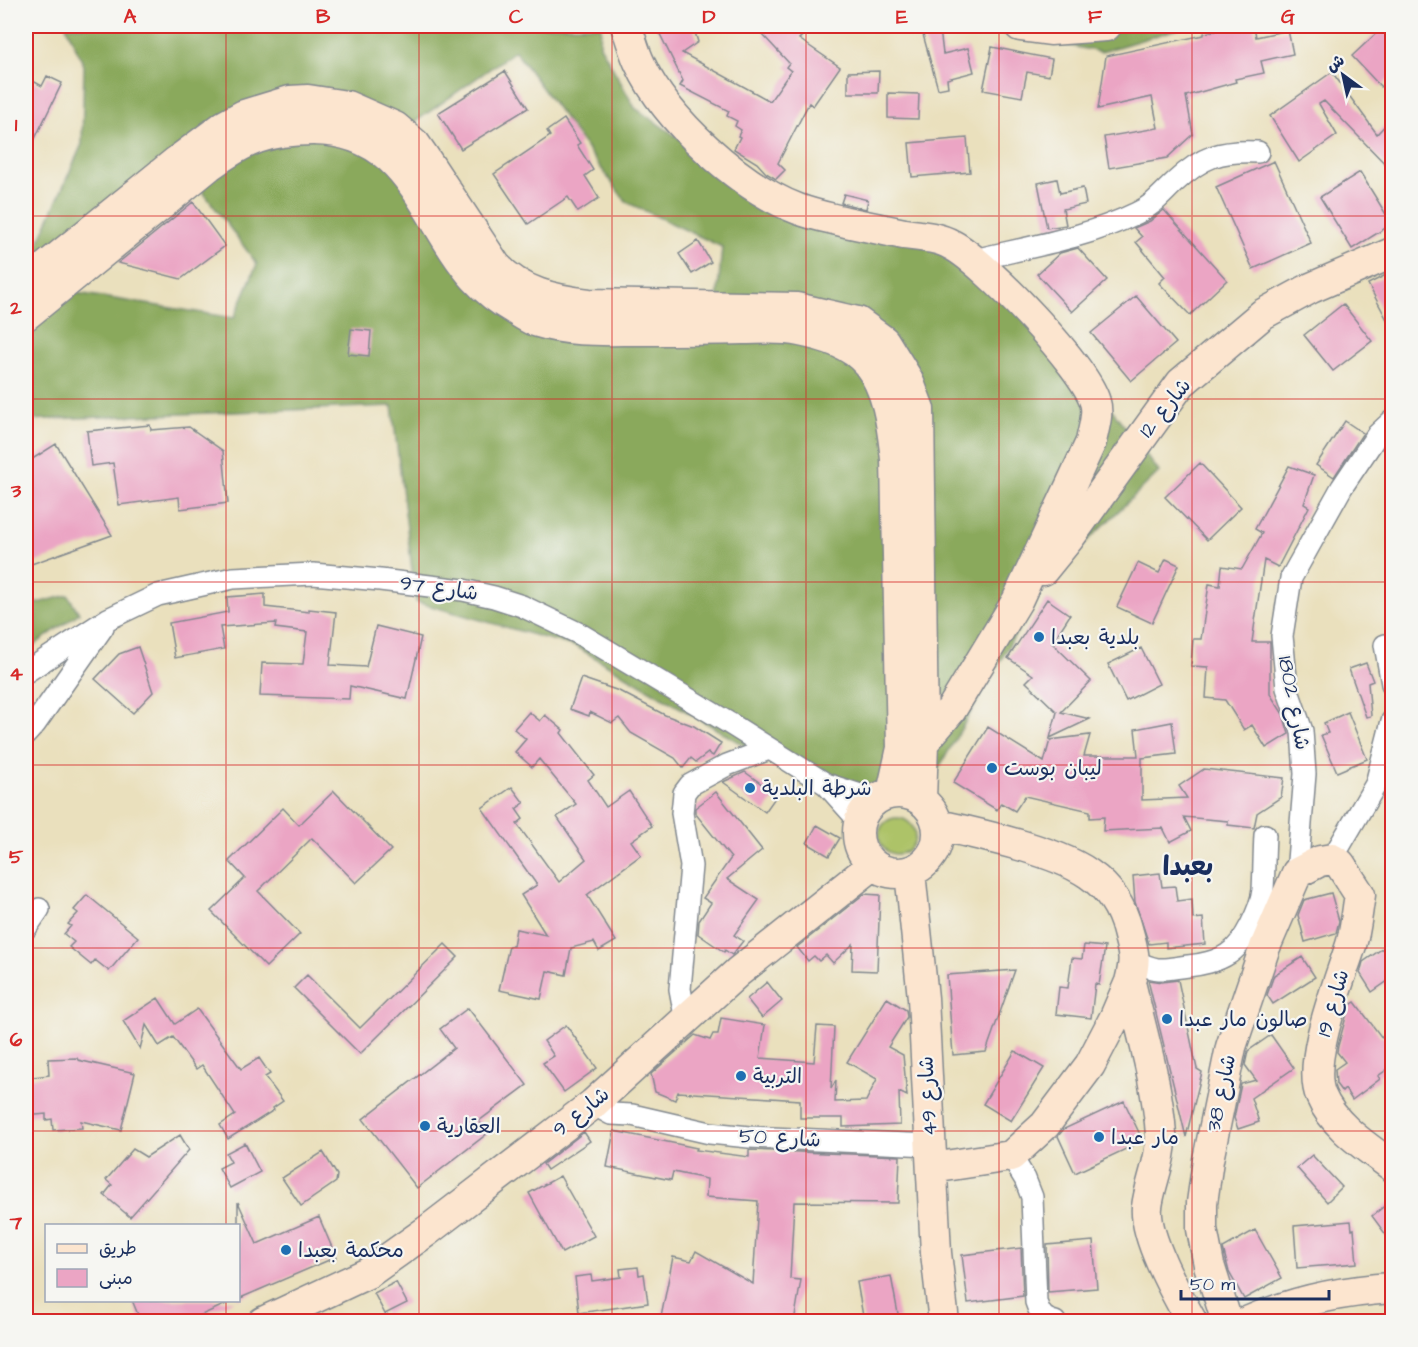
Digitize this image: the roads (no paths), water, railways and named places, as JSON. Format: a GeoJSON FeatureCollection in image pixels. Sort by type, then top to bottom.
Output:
{"type":"FeatureCollection","features":[{"type":"Feature","properties":{"kind":"main road"},"geometry":{"type":"LineString","coordinates":[[626,26],[640,64],[667,108],[701,144],[754,186],[797,208],[856,224],[936,239],[951,244],[974,260],[1000,284],[1055,344],[1085,381],[1095,402],[1096,415],[1091,442],[1017,601],[951,710],[913,745],[876,805],[858,836],[860,847],[866,857],[873,865],[885,871],[910,872],[921,867],[936,848],[938,825],[934,815],[921,800],[902,793],[876,805]]}},
{"type":"Feature","properties":{"kind":"main road"},"geometry":{"type":"LineString","coordinates":[[1020,26],[1050,30],[1106,26]]}},
{"type":"Feature","properties":{"kind":"main road"},"geometry":{"type":"LineString","coordinates":[[26,283],[177,161],[224,126],[244,115],[290,101],[308,100],[347,106],[389,139]]}},
{"type":"Feature","properties":{"kind":"main road"},"geometry":{"type":"LineString","coordinates":[[26,315],[235,146],[265,135],[296,130],[329,130],[360,139],[389,139],[415,144],[496,267],[521,287],[557,301],[589,304],[797,308],[858,322],[884,341],[908,380],[919,409],[913,745],[921,800]]}},
{"type":"Feature","properties":{"kind":"main road","name":"شارع 12"},"geometry":{"type":"LineString","coordinates":[[1017,601],[1069,538],[1180,383],[1263,314],[1311,288],[1392,253]]}},
{"type":"Feature","properties":{"kind":"main road"},"geometry":{"type":"LineString","coordinates":[[938,825],[984,835],[1059,857],[1092,875],[1102,884],[1120,909],[1125,919],[1159,1110],[1161,1138],[1147,1210],[1150,1231],[1173,1287],[1192,1322]]}},
{"type":"Feature","properties":{"kind":"main road"},"geometry":{"type":"LineString","coordinates":[[1297,873],[1320,861],[1332,859]]}},
{"type":"Feature","properties":{"kind":"main road","name":"شارع 19"},"geometry":{"type":"LineString","coordinates":[[1332,859],[1340,864],[1360,895],[1352,942],[1326,1020],[1318,1061],[1318,1086],[1320,1096],[1332,1116],[1362,1144],[1392,1166]]}},
{"type":"Feature","properties":{"kind":"main road","name":"شارع 9"},"geometry":{"type":"LineString","coordinates":[[263,1322],[368,1273],[437,1224],[593,1104],[738,972],[873,865]]}},
{"type":"Feature","properties":{"kind":"main road","name":"شارع 49"},"geometry":{"type":"LineString","coordinates":[[910,872],[923,998],[936,1253],[944,1322]]}},
{"type":"Feature","properties":{"kind":"main road","name":"شارع 38"},"geometry":{"type":"LineString","coordinates":[[1227,1322],[1209,1265],[1202,1229],[1202,1203],[1208,1160],[1231,1047],[1265,947],[1297,873]]}},
{"type":"Feature","properties":{"kind":"main road"},"geometry":{"type":"LineString","coordinates":[[1011,1156],[1045,1125],[1090,1065],[1116,1017],[1133,971]]}},
{"type":"Feature","properties":{"kind":"main road","name":"شارع 50"},"geometry":{"type":"LineString","coordinates":[[931,1157],[1011,1156]]}},
{"type":"Feature","properties":{"kind":"main road"},"geometry":{"type":"LineString","coordinates":[[1247,1322],[1295,1304],[1330,1295],[1392,1288]]}},
{"type":"Feature","properties":{"kind":"street"},"geometry":{"type":"LineString","coordinates":[[974,260],[1093,231],[1138,213],[1154,203],[1175,182],[1204,160],[1232,151],[1258,152]]}},
{"type":"Feature","properties":{"kind":"street","name":"شارع 1802"},"geometry":{"type":"LineString","coordinates":[[1297,873],[1305,774],[1302,730],[1287,688],[1282,636],[1291,578],[1342,487],[1377,435],[1392,421]]}},
{"type":"Feature","properties":{"kind":"street","name":"شارع 97"},"geometry":{"type":"LineString","coordinates":[[26,672],[108,620],[158,595],[233,578],[314,574],[463,590],[522,606],[580,634],[825,784],[876,805]]}},
{"type":"Feature","properties":{"kind":"street"},"geometry":{"type":"LineString","coordinates":[[26,734],[108,620]]}},
{"type":"Feature","properties":{"kind":"street"},"geometry":{"type":"LineString","coordinates":[[1385,645],[1392,684]]}},
{"type":"Feature","properties":{"kind":"street"},"geometry":{"type":"LineString","coordinates":[[1332,859],[1376,784],[1392,721]]}},
{"type":"Feature","properties":{"kind":"street"},"geometry":{"type":"LineString","coordinates":[[686,1021],[680,989],[691,866],[682,813],[684,793],[690,785],[727,765],[770,749]]}},
{"type":"Feature","properties":{"kind":"street"},"geometry":{"type":"LineString","coordinates":[[1133,971],[1194,965],[1226,956],[1235,949],[1250,925],[1263,893],[1265,835]]}},
{"type":"Feature","properties":{"kind":"street"},"geometry":{"type":"LineString","coordinates":[[26,928],[39,909]]}},
{"type":"Feature","properties":{"kind":"street"},"geometry":{"type":"LineString","coordinates":[[617,1083],[627,1097],[632,1115]]}},
{"type":"Feature","properties":{"kind":"street","name":"شارع 50"},"geometry":{"type":"LineString","coordinates":[[593,1104],[611,1114],[632,1115],[710,1133],[931,1157]]}},
{"type":"Feature","properties":{"kind":"street"},"geometry":{"type":"LineString","coordinates":[[1011,1156],[1025,1179],[1032,1197],[1036,1302],[1045,1321]]}},
{"type":"Feature","properties":{"kind":"place","name":"بلدية بعبدا"},"geometry":{"type":"Point","coordinates":[1039,637]}},
{"type":"Feature","properties":{"kind":"place","name":"ليبان بوست"},"geometry":{"type":"Point","coordinates":[992,768]}},
{"type":"Feature","properties":{"kind":"place","name":"شرطة البلدية"},"geometry":{"type":"Point","coordinates":[750,788]}},
{"type":"Feature","properties":{"kind":"place","name":"صالون مار عبدا"},"geometry":{"type":"Point","coordinates":[1167,1019]}},
{"type":"Feature","properties":{"kind":"place","name":"التربية"},"geometry":{"type":"Point","coordinates":[741,1076]}},
{"type":"Feature","properties":{"kind":"place","name":"العقارية"},"geometry":{"type":"Point","coordinates":[425,1126]}},
{"type":"Feature","properties":{"kind":"place","name":"مار عبدا"},"geometry":{"type":"Point","coordinates":[1099,1137]}},
{"type":"Feature","properties":{"kind":"place","name":"محكمة بعبدا"},"geometry":{"type":"Point","coordinates":[286,1250]}},
{"type":"Feature","properties":{"kind":"district","name":"بعبدا"},"geometry":{"type":"Point","coordinates":[1188,867]}}]}
